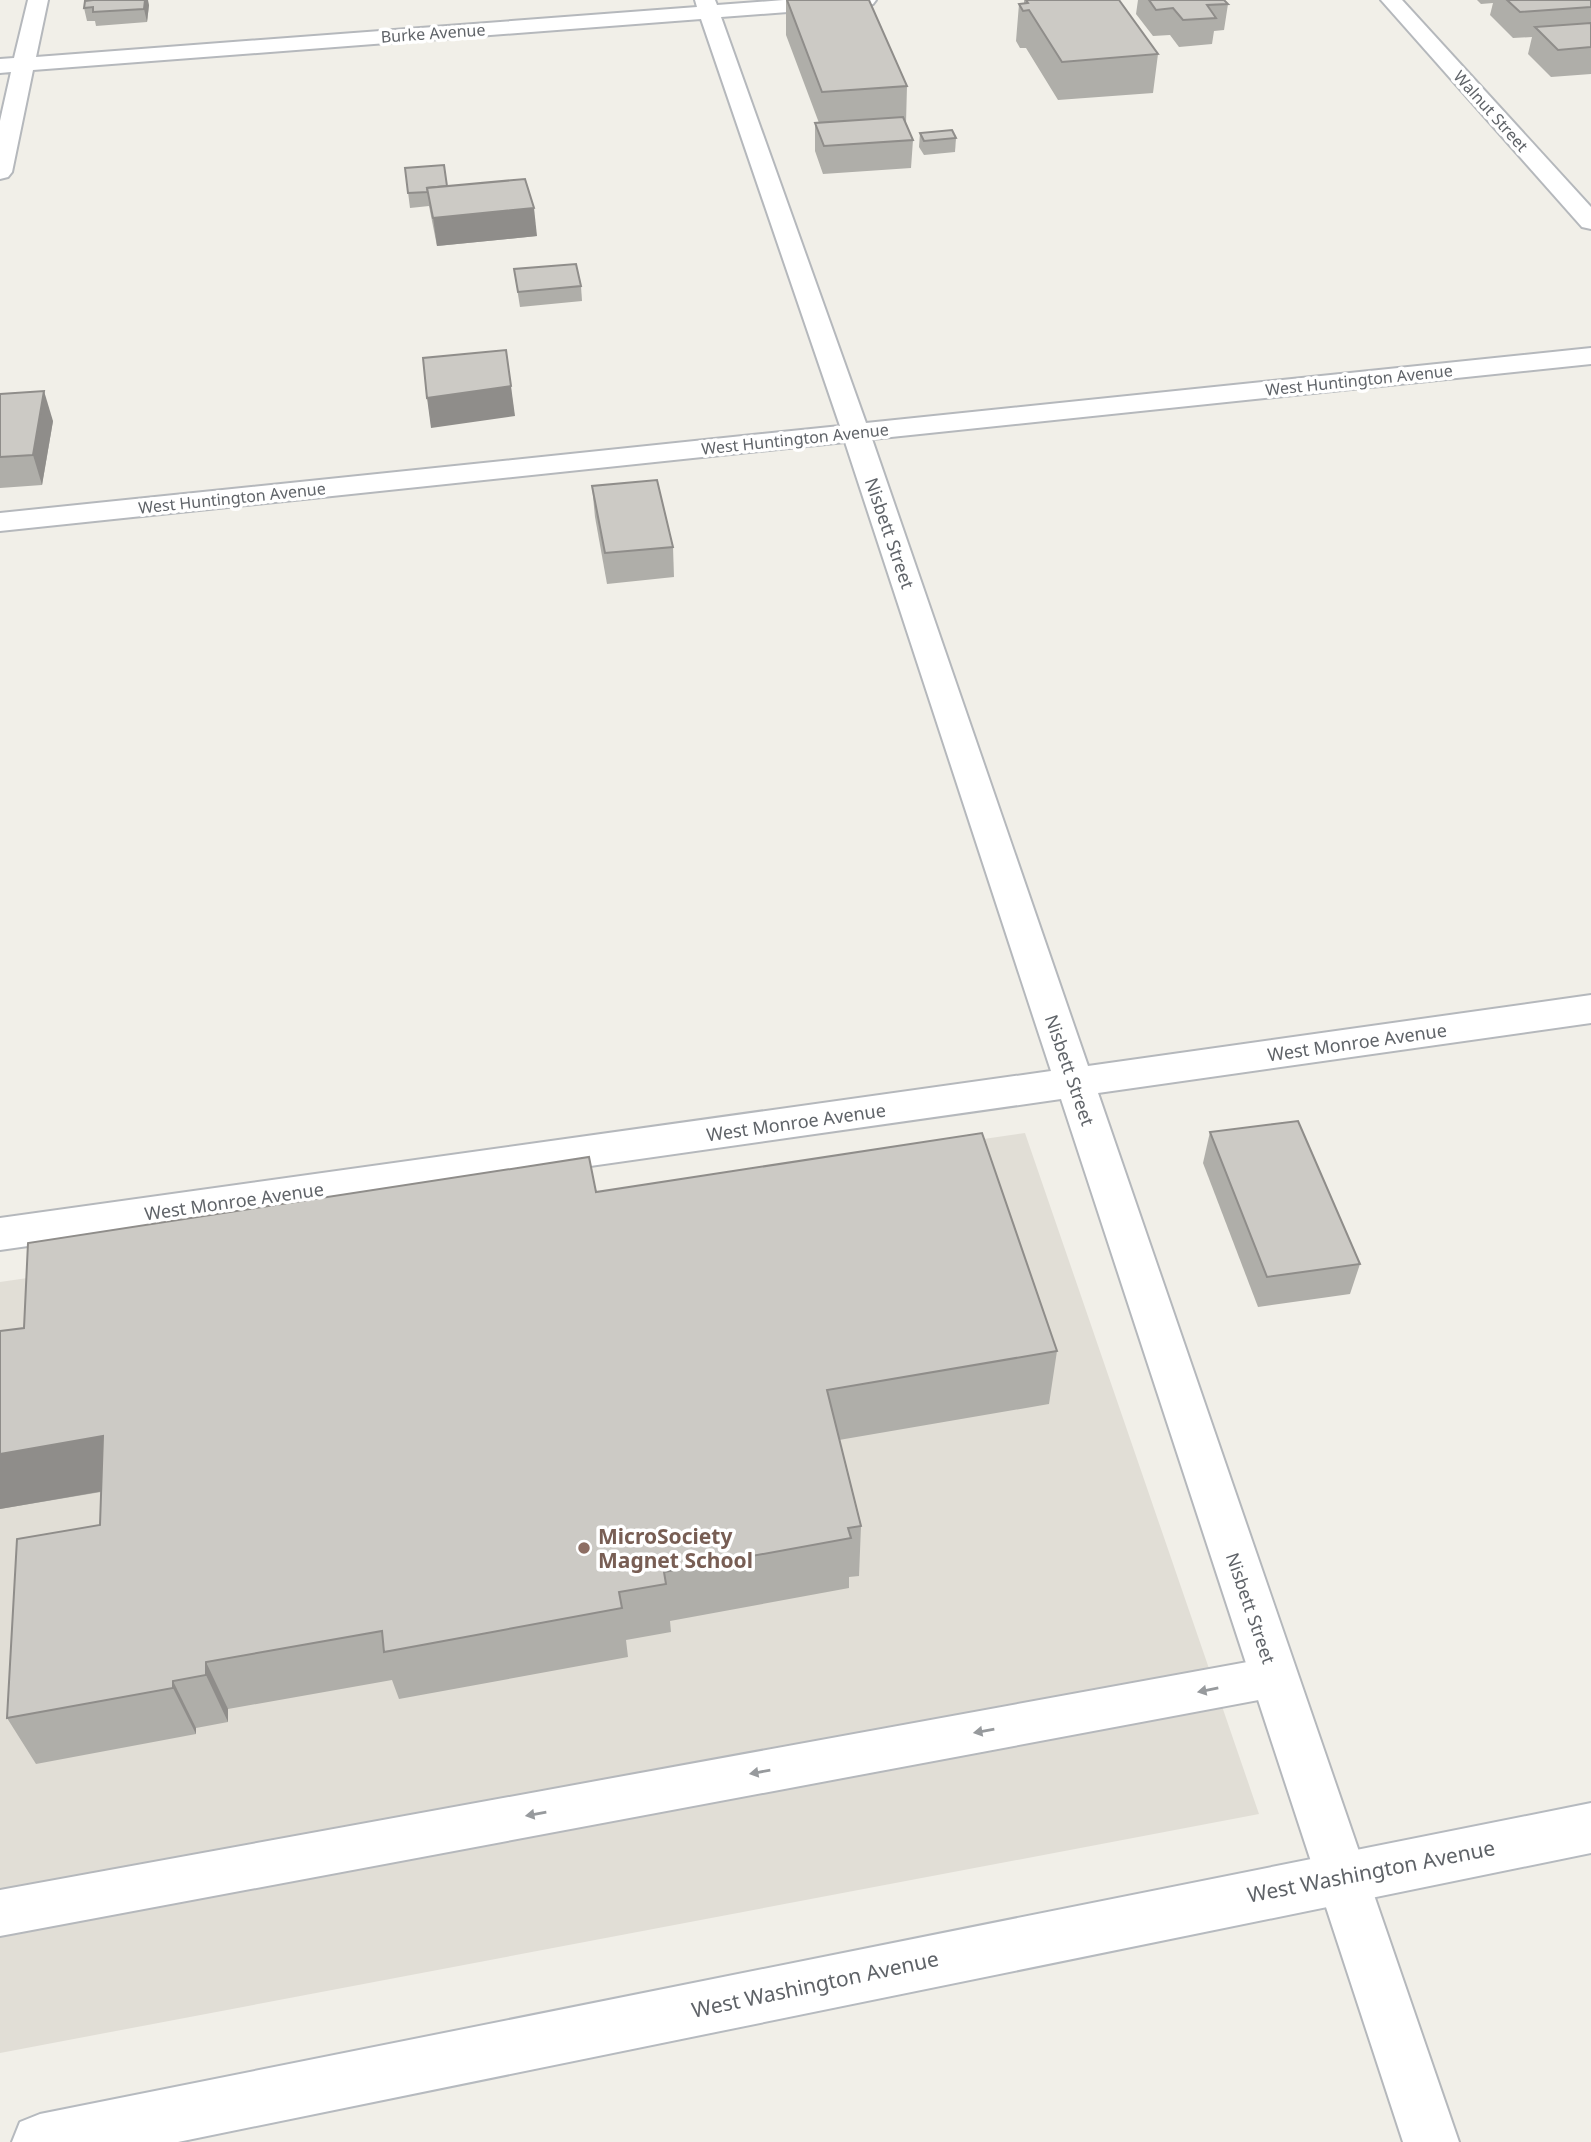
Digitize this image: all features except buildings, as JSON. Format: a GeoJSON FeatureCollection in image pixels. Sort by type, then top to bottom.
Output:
{"type":"FeatureCollection","features":[{"type":"Feature","properties":{"kind":"street"},"geometry":{"type":"LineString","coordinates":[[0,172],[38,0]]}},
{"type":"Feature","properties":{"kind":"street","name":"Burke Avenue"},"geometry":{"type":"LineString","coordinates":[[0,66],[707,6],[866,0]]}},
{"type":"Feature","properties":{"kind":"street","name":"Walnut Street"},"geometry":{"type":"LineString","coordinates":[[1391,0],[1591,222]]}},
{"type":"Feature","properties":{"kind":"street","name":"Nisbett Street"},"geometry":{"type":"LineString","coordinates":[[707,6],[856,432],[1431,2142]]}},
{"type":"Feature","properties":{"kind":"street","name":"West Huntington Avenue"},"geometry":{"type":"LineString","coordinates":[[0,522],[1591,356]]}},
{"type":"Feature","properties":{"kind":"street","name":"West Monroe Avenue"},"geometry":{"type":"LineString","coordinates":[[0,1234],[1591,1009]]}},
{"type":"Feature","properties":{"kind":"street","name":"West Washington Avenue"},"geometry":{"type":"LineString","coordinates":[[40,2142],[1591,1828]]}},
{"type":"Feature","properties":{"kind":"lane"},"geometry":{"type":"LineString","coordinates":[[0,1913],[1275,1677]]}},
{"type":"Feature","properties":{"kind":"shaded area","name":"MicroSociety Magnet School"},"geometry":{"type":"Polygon","coordinates":[[[1025,1133],[1259,1814],[0,2053],[0,1282],[1025,1133]]]}},
{"type":"Feature","properties":{"kind":"place","name":"MicroSociety Magnet School"},"geometry":{"type":"Point","coordinates":[584,1548]}}]}
